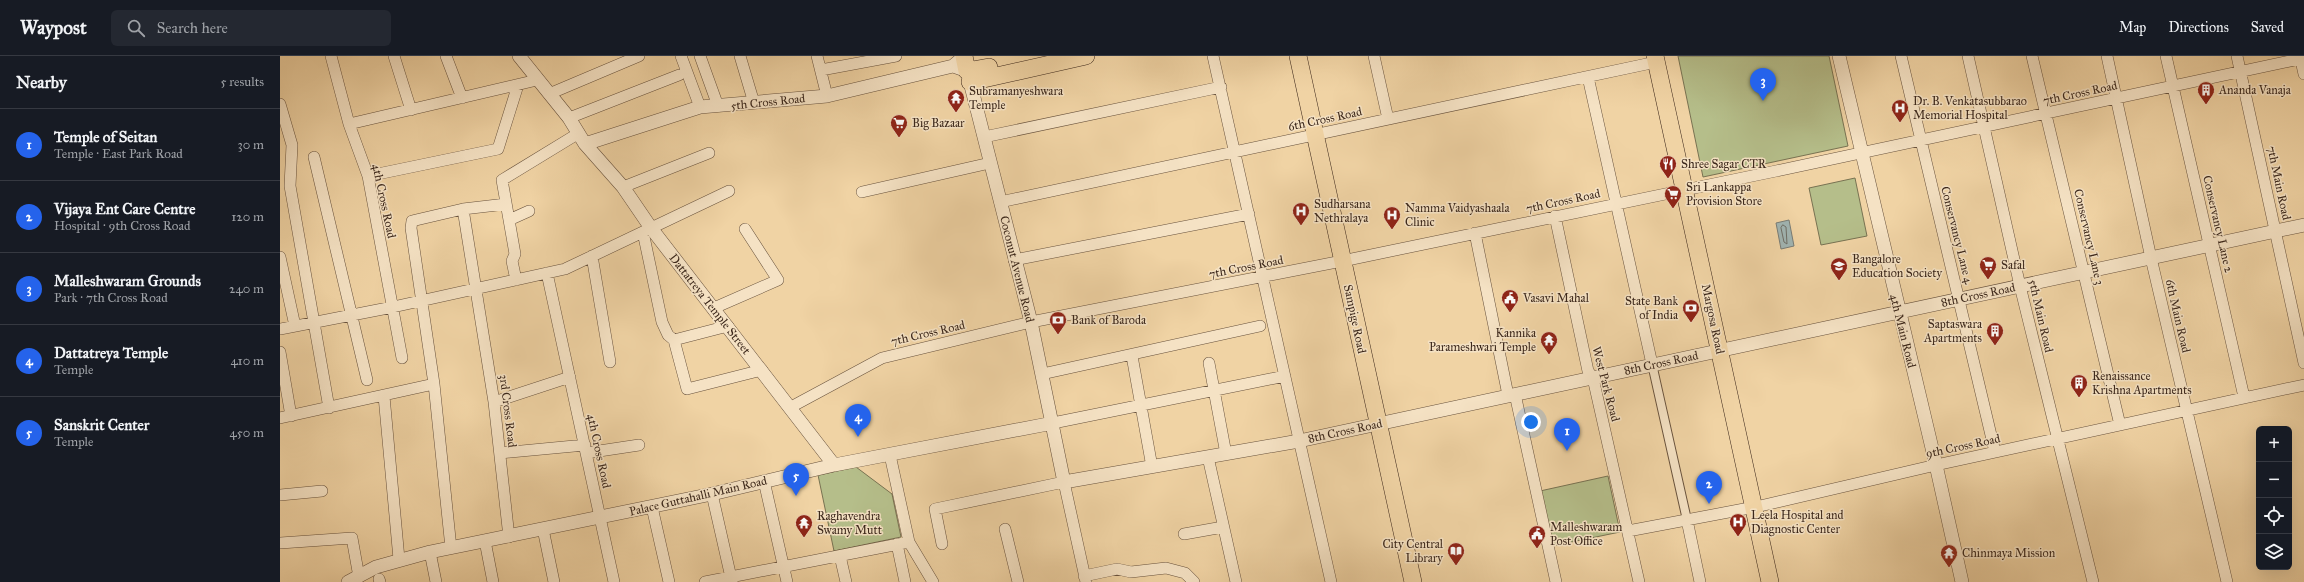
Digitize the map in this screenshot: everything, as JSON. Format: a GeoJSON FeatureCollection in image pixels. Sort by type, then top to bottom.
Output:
{"type":"FeatureCollection","features":[{"type":"Feature","properties":{"kind":"main road","name":"5th Cross Road"},"geometry":{"type":"LineString","coordinates":[[964,64],[1001,65],[1042,56]]}},
{"type":"Feature","properties":{"kind":"main road"},"geometry":{"type":"LineString","coordinates":[[964,64],[1086,56]]}},
{"type":"Feature","properties":{"kind":"main road","name":"Sampige Road"},"geometry":{"type":"LineString","coordinates":[[1298,56],[1413,582]]}},
{"type":"Feature","properties":{"kind":"main road","name":"Margosa Road"},"geometry":{"type":"LineString","coordinates":[[1655,59],[1770,582]]}},
{"type":"Feature","properties":{"kind":"street","name":"4th Cross Road"},"geometry":{"type":"LineString","coordinates":[[331,56],[349,124],[368,176],[402,358]]}},
{"type":"Feature","properties":{"kind":"street"},"geometry":{"type":"LineString","coordinates":[[394,56],[411,110]]}},
{"type":"Feature","properties":{"kind":"street"},"geometry":{"type":"LineString","coordinates":[[446,56],[462,98]]}},
{"type":"Feature","properties":{"kind":"street","name":"Dattatreya Temple Street"},"geometry":{"type":"LineString","coordinates":[[519,56],[569,118],[582,139],[623,187],[647,230],[714,308],[834,465]]}},
{"type":"Feature","properties":{"kind":"street"},"geometry":{"type":"LineString","coordinates":[[549,94],[639,56]]}},
{"type":"Feature","properties":{"kind":"street"},"geometry":{"type":"LineString","coordinates":[[681,56],[700,107]]}},
{"type":"Feature","properties":{"kind":"street"},"geometry":{"type":"LineString","coordinates":[[700,56],[718,106]]}},
{"type":"Feature","properties":{"kind":"street"},"geometry":{"type":"LineString","coordinates":[[740,56],[754,103]]}},
{"type":"Feature","properties":{"kind":"street"},"geometry":{"type":"LineString","coordinates":[[817,56],[827,96]]}},
{"type":"Feature","properties":{"kind":"street"},"geometry":{"type":"LineString","coordinates":[[821,70],[896,56]]}},
{"type":"Feature","properties":{"kind":"street"},"geometry":{"type":"LineString","coordinates":[[1213,56],[1331,582]]}},
{"type":"Feature","properties":{"kind":"street"},"geometry":{"type":"LineString","coordinates":[[1374,56],[1388,119]]}},
{"type":"Feature","properties":{"kind":"street","name":"4th Main Road"},"geometry":{"type":"LineString","coordinates":[[1839,56],[1898,312],[1936,465],[1962,582]]}},
{"type":"Feature","properties":{"kind":"street","name":"Conservancy Lane 4"},"geometry":{"type":"LineString","coordinates":[[1901,56],[1995,452]]}},
{"type":"Feature","properties":{"kind":"street","name":"5th Main Road"},"geometry":{"type":"LineString","coordinates":[[1968,56],[2020,286],[2093,582]]}},
{"type":"Feature","properties":{"kind":"street","name":"Conservancy Lane 3"},"geometry":{"type":"LineString","coordinates":[[2032,56],[2120,425]]}},
{"type":"Feature","properties":{"kind":"street","name":"6th Main Road"},"geometry":{"type":"LineString","coordinates":[[2107,56],[2151,258],[2227,582]]}},
{"type":"Feature","properties":{"kind":"street","name":"Conservancy Lane 2"},"geometry":{"type":"LineString","coordinates":[[2166,56],[2244,397]]}},
{"type":"Feature","properties":{"kind":"street","name":"7th Main Road"},"geometry":{"type":"LineString","coordinates":[[2237,56],[2304,363]]}},
{"type":"Feature","properties":{"kind":"street"},"geometry":{"type":"LineString","coordinates":[[2302,58],[2304,74]]}},
{"type":"Feature","properties":{"kind":"street","name":"7th Cross Road"},"geometry":{"type":"LineString","coordinates":[[791,407],[882,358],[1031,322],[1343,261],[1861,153],[2302,58]]}},
{"type":"Feature","properties":{"kind":"street","name":"6th Cross Road"},"geometry":{"type":"LineString","coordinates":[[1000,202],[1235,150],[1588,76],[1655,59]]}},
{"type":"Feature","properties":{"kind":"street","name":"5th Cross Road"},"geometry":{"type":"LineString","coordinates":[[582,139],[700,107],[827,96],[964,64]]}},
{"type":"Feature","properties":{"kind":"street","name":"Coconut Avenue Road"},"geometry":{"type":"LineString","coordinates":[[964,64],[1031,322],[1064,482]]}},
{"type":"Feature","properties":{"kind":"street"},"geometry":{"type":"LineString","coordinates":[[569,118],[679,75]]}},
{"type":"Feature","properties":{"kind":"street"},"geometry":{"type":"LineString","coordinates":[[1588,76],[1700,582]]}},
{"type":"Feature","properties":{"kind":"street"},"geometry":{"type":"LineString","coordinates":[[349,124],[538,80]]}},
{"type":"Feature","properties":{"kind":"street"},"geometry":{"type":"LineString","coordinates":[[368,176],[498,149],[518,84]]}},
{"type":"Feature","properties":{"kind":"street"},"geometry":{"type":"LineString","coordinates":[[984,137],[1220,87]]}},
{"type":"Feature","properties":{"kind":"street"},"geometry":{"type":"LineString","coordinates":[[280,107],[292,145],[286,157],[290,186],[316,322],[330,408]]}},
{"type":"Feature","properties":{"kind":"street"},"geometry":{"type":"LineString","coordinates":[[516,280],[512,261],[515,254],[502,180],[582,139]]}},
{"type":"Feature","properties":{"kind":"street"},"geometry":{"type":"LineString","coordinates":[[623,187],[709,153]]}},
{"type":"Feature","properties":{"kind":"street"},"geometry":{"type":"LineString","coordinates":[[314,157],[353,315],[367,380]]}},
{"type":"Feature","properties":{"kind":"street"},"geometry":{"type":"LineString","coordinates":[[862,192],[990,163]]}},
{"type":"Feature","properties":{"kind":"street"},"geometry":{"type":"LineString","coordinates":[[280,329],[421,301],[565,269],[728,191]]}},
{"type":"Feature","properties":{"kind":"street"},"geometry":{"type":"LineString","coordinates":[[451,548],[434,384],[411,228],[412,221],[463,209],[506,204]]}},
{"type":"Feature","properties":{"kind":"street","name":"3rd Cross Road"},"geometry":{"type":"LineString","coordinates":[[463,209],[477,288],[494,402],[509,537]]}},
{"type":"Feature","properties":{"kind":"street"},"geometry":{"type":"LineString","coordinates":[[509,220],[529,211]]}},
{"type":"Feature","properties":{"kind":"street"},"geometry":{"type":"LineString","coordinates":[[1014,260],[1249,214]]}},
{"type":"Feature","properties":{"kind":"street","name":"West Park Road"},"geometry":{"type":"LineString","coordinates":[[1555,216],[1588,371],[1593,378],[1639,582]]}},
{"type":"Feature","properties":{"kind":"street","name":"8th Cross Road"},"geometry":{"type":"LineString","coordinates":[[1064,482],[1299,441],[1511,394],[1720,351],[2304,225]]}},
{"type":"Feature","properties":{"kind":"street"},"geometry":{"type":"LineString","coordinates":[[714,308],[778,280],[745,229]]}},
{"type":"Feature","properties":{"kind":"street"},"geometry":{"type":"LineString","coordinates":[[647,230],[662,322],[668,335],[674,340],[687,389],[762,370]]}},
{"type":"Feature","properties":{"kind":"street"},"geometry":{"type":"LineString","coordinates":[[1476,233],[1511,394],[1556,582]]}},
{"type":"Feature","properties":{"kind":"street"},"geometry":{"type":"LineString","coordinates":[[592,256],[610,362]]}},
{"type":"Feature","properties":{"kind":"street"},"geometry":{"type":"LineString","coordinates":[[280,257],[295,326]]}},
{"type":"Feature","properties":{"kind":"street","name":"4th Cross Road"},"geometry":{"type":"LineString","coordinates":[[547,273],[601,518]]}},
{"type":"Feature","properties":{"kind":"street"},"geometry":{"type":"LineString","coordinates":[[674,340],[728,326]]}},
{"type":"Feature","properties":{"kind":"street"},"geometry":{"type":"LineString","coordinates":[[1042,374],[1132,356],[1260,326]]}},
{"type":"Feature","properties":{"kind":"street"},"geometry":{"type":"LineString","coordinates":[[280,352],[291,416]]}},
{"type":"Feature","properties":{"kind":"street"},"geometry":{"type":"LineString","coordinates":[[1132,356],[1152,467]]}},
{"type":"Feature","properties":{"kind":"street"},"geometry":{"type":"LineString","coordinates":[[1209,363],[1226,454]]}},
{"type":"Feature","properties":{"kind":"street"},"geometry":{"type":"LineString","coordinates":[[1053,423],[1285,376]]}},
{"type":"Feature","properties":{"kind":"street"},"geometry":{"type":"LineString","coordinates":[[494,402],[570,377]]}},
{"type":"Feature","properties":{"kind":"street"},"geometry":{"type":"LineString","coordinates":[[280,418],[434,384]]}},
{"type":"Feature","properties":{"kind":"street","name":"9th Cross Road"},"geometry":{"type":"LineString","coordinates":[[1628,531],[1754,507],[1936,465],[2304,385]]}},
{"type":"Feature","properties":{"kind":"street"},"geometry":{"type":"LineString","coordinates":[[384,396],[399,559]]}},
{"type":"Feature","properties":{"kind":"street","name":"Palace Guttahalli Main Road"},"geometry":{"type":"LineString","coordinates":[[354,579],[399,559],[430,552],[601,518],[712,494],[834,465],[1053,423]]}},
{"type":"Feature","properties":{"kind":"street"},"geometry":{"type":"LineString","coordinates":[[500,453],[639,445]]}},
{"type":"Feature","properties":{"kind":"street"},"geometry":{"type":"LineString","coordinates":[[890,455],[909,542],[933,582]]}},
{"type":"Feature","properties":{"kind":"street"},"geometry":{"type":"LineString","coordinates":[[1208,457],[1236,582]]}},
{"type":"Feature","properties":{"kind":"street"},"geometry":{"type":"LineString","coordinates":[[764,481],[787,582]]}},
{"type":"Feature","properties":{"kind":"street"},"geometry":{"type":"LineString","coordinates":[[942,544],[935,509],[1064,482],[1085,579],[1118,569],[1131,572],[1166,568],[1185,573],[1194,582]]}},
{"type":"Feature","properties":{"kind":"street"},"geometry":{"type":"LineString","coordinates":[[280,495],[322,491]]}},
{"type":"Feature","properties":{"kind":"street"},"geometry":{"type":"LineString","coordinates":[[712,494],[731,579]]}},
{"type":"Feature","properties":{"kind":"street"},"geometry":{"type":"LineString","coordinates":[[652,507],[669,582]]}},
{"type":"Feature","properties":{"kind":"street"},"geometry":{"type":"LineString","coordinates":[[601,518],[614,582]]}},
{"type":"Feature","properties":{"kind":"street"},"geometry":{"type":"LineString","coordinates":[[1184,534],[1223,527]]}},
{"type":"Feature","properties":{"kind":"street"},"geometry":{"type":"LineString","coordinates":[[1005,528],[1018,582]]}},
{"type":"Feature","properties":{"kind":"street"},"geometry":{"type":"LineString","coordinates":[[543,530],[554,582]]}},
{"type":"Feature","properties":{"kind":"street"},"geometry":{"type":"LineString","coordinates":[[280,543],[352,538],[354,579]]}},
{"type":"Feature","properties":{"kind":"street"},"geometry":{"type":"LineString","coordinates":[[485,541],[493,582]]}},
{"type":"Feature","properties":{"kind":"street"},"geometry":{"type":"LineString","coordinates":[[705,582],[731,579],[784,566],[909,542]]}},
{"type":"Feature","properties":{"kind":"street"},"geometry":{"type":"LineString","coordinates":[[897,544],[905,582]]}},
{"type":"Feature","properties":{"kind":"street"},"geometry":{"type":"LineString","coordinates":[[430,552],[436,582]]}},
{"type":"Feature","properties":{"kind":"street"},"geometry":{"type":"LineString","coordinates":[[840,556],[846,582]]}},
{"type":"Feature","properties":{"kind":"green space"},"geometry":{"type":"Polygon","coordinates":[[[1678,56],[1829,56],[1848,146],[1703,177],[1678,56]]]}},
{"type":"Feature","properties":{"kind":"green space"},"geometry":{"type":"Polygon","coordinates":[[[1855,178],[1867,236],[1821,245],[1809,188],[1855,178]]]}},
{"type":"Feature","properties":{"kind":"green space"},"geometry":{"type":"Polygon","coordinates":[[[856,467],[892,494],[901,537],[834,551],[818,475],[856,467]]]}},
{"type":"Feature","properties":{"kind":"green space"},"geometry":{"type":"Polygon","coordinates":[[[1608,476],[1620,532],[1552,546],[1540,491],[1608,476]]]}},
{"type":"Feature","properties":{"kind":"water"},"geometry":{"type":"Polygon","coordinates":[[[1789,220],[1794,246],[1781,249],[1776,223],[1789,220]]]}},
{"type":"Feature","properties":{"kind":"place","name":"Malleshwaram Grounds"},"geometry":{"type":"Point","coordinates":[1763,101]}},
{"type":"Feature","properties":{"kind":"place","name":"Ananda Vanaja"},"geometry":{"type":"Point","coordinates":[2206,105]}},
{"type":"Feature","properties":{"kind":"place","name":"Subramanyeshwara Temple"},"geometry":{"type":"Point","coordinates":[956,113]}},
{"type":"Feature","properties":{"kind":"place","name":"Dr. B. Venkatasubbarao Memorial Hospital"},"geometry":{"type":"Point","coordinates":[1900,123]}},
{"type":"Feature","properties":{"kind":"place","name":"Big Bazaar"},"geometry":{"type":"Point","coordinates":[899,138]}},
{"type":"Feature","properties":{"kind":"place","name":"Shree Sagar CTR"},"geometry":{"type":"Point","coordinates":[1668,179]}},
{"type":"Feature","properties":{"kind":"place","name":"Sri Lankappa Provision Store"},"geometry":{"type":"Point","coordinates":[1673,209]}},
{"type":"Feature","properties":{"kind":"place","name":"Sudharsana Nethralaya"},"geometry":{"type":"Point","coordinates":[1301,226]}},
{"type":"Feature","properties":{"kind":"place","name":"Namma Vaidyashaala Clinic"},"geometry":{"type":"Point","coordinates":[1392,230]}},
{"type":"Feature","properties":{"kind":"place","name":"Safal"},"geometry":{"type":"Point","coordinates":[1988,280]}},
{"type":"Feature","properties":{"kind":"place","name":"Bangalore Education Society"},"geometry":{"type":"Point","coordinates":[1839,281]}},
{"type":"Feature","properties":{"kind":"place","name":"Vasavi Mahal"},"geometry":{"type":"Point","coordinates":[1510,313]}},
{"type":"Feature","properties":{"kind":"place","name":"State Bank of India"},"geometry":{"type":"Point","coordinates":[1691,323]}},
{"type":"Feature","properties":{"kind":"place","name":"Bank of Baroda"},"geometry":{"type":"Point","coordinates":[1058,335]}},
{"type":"Feature","properties":{"kind":"place","name":"Saptaswara Apartments"},"geometry":{"type":"Point","coordinates":[1995,346]}},
{"type":"Feature","properties":{"kind":"place","name":"Kannika Parameshwari Temple"},"geometry":{"type":"Point","coordinates":[1549,355]}},
{"type":"Feature","properties":{"kind":"place","name":"Renaissance Krishna Apartments"},"geometry":{"type":"Point","coordinates":[2079,398]}},
{"type":"Feature","properties":{"kind":"place","name":"Dattatreya Temple"},"geometry":{"type":"Point","coordinates":[858,437]}},
{"type":"Feature","properties":{"kind":"place","name":"Temple of Seitan"},"geometry":{"type":"Point","coordinates":[1567,451]}},
{"type":"Feature","properties":{"kind":"place","name":"Sanskrit Center"},"geometry":{"type":"Point","coordinates":[796,496]}},
{"type":"Feature","properties":{"kind":"place","name":"Vijaya Ent Care Centre"},"geometry":{"type":"Point","coordinates":[1709,504]}},
{"type":"Feature","properties":{"kind":"place","name":"Leela Hospital and Diagnostic Center"},"geometry":{"type":"Point","coordinates":[1738,537]}},
{"type":"Feature","properties":{"kind":"place","name":"Raghavendra Swamy Mutt"},"geometry":{"type":"Point","coordinates":[804,538]}},
{"type":"Feature","properties":{"kind":"place","name":"Malleshwaram Post Office"},"geometry":{"type":"Point","coordinates":[1537,549]}},
{"type":"Feature","properties":{"kind":"place","name":"City Central Library"},"geometry":{"type":"Point","coordinates":[1456,566]}},
{"type":"Feature","properties":{"kind":"place","name":"Chinmaya Mission"},"geometry":{"type":"Point","coordinates":[1949,568]}}]}
